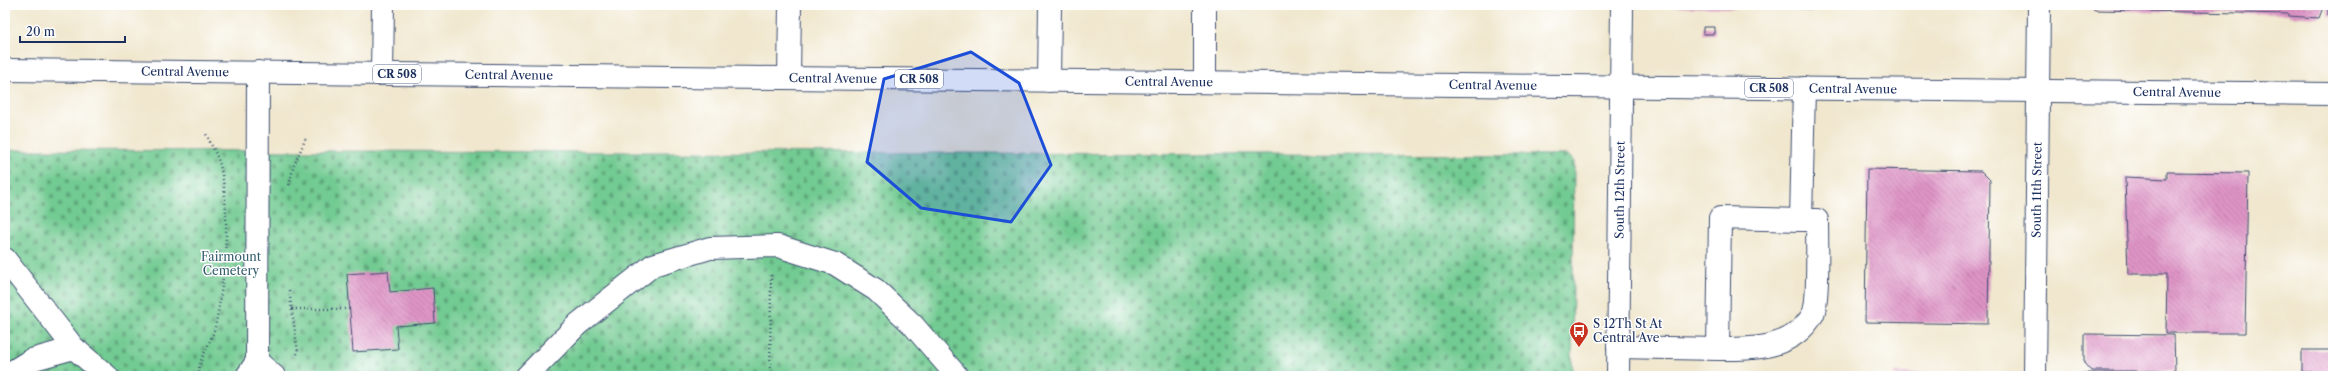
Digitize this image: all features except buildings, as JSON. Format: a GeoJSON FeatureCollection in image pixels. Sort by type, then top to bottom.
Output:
{"type":"FeatureCollection","features":[{"type":"Feature","properties":{"kind":"main road"},"geometry":{"type":"LineString","coordinates":[[382,74],[383,5]]}},
{"type":"Feature","properties":{"kind":"main road"},"geometry":{"type":"LineString","coordinates":[[790,5],[790,78]]}},
{"type":"Feature","properties":{"kind":"main road"},"geometry":{"type":"LineString","coordinates":[[1049,81],[1050,5]]}},
{"type":"Feature","properties":{"kind":"main road"},"geometry":{"type":"LineString","coordinates":[[1205,5],[1205,82]]}},
{"type":"Feature","properties":{"kind":"main road","name":"South 12th Street"},"geometry":{"type":"LineString","coordinates":[[1618,376],[1622,5]]}},
{"type":"Feature","properties":{"kind":"main road","name":"South 11th Street"},"geometry":{"type":"LineString","coordinates":[[2035,376],[2039,5]]}},
{"type":"Feature","properties":{"kind":"main road","name":"Central Avenue"},"geometry":{"type":"LineString","coordinates":[[5,70],[2333,94]]}},
{"type":"Feature","properties":{"kind":"main road"},"geometry":{"type":"LineString","coordinates":[[258,72],[252,368],[274,376]]}},
{"type":"Feature","properties":{"kind":"main road"},"geometry":{"type":"LineString","coordinates":[[1801,220],[1804,88]]}},
{"type":"Feature","properties":{"kind":"main road"},"geometry":{"type":"LineString","coordinates":[[1618,347],[1718,349],[1756,349],[1781,343],[1797,332],[1813,314],[1816,292],[1817,220],[1720,218],[1718,349]]}},
{"type":"Feature","properties":{"kind":"main road"},"geometry":{"type":"LineString","coordinates":[[527,376],[578,324],[653,265],[710,248],[771,246],[778,246],[835,264],[876,290],[913,325],[957,376]]}},
{"type":"Feature","properties":{"kind":"main road"},"geometry":{"type":"LineString","coordinates":[[5,259],[74,348],[107,376]]}},
{"type":"Feature","properties":{"kind":"main road"},"geometry":{"type":"LineString","coordinates":[[5,376],[31,360],[74,348]]}},
{"type":"Feature","properties":{"kind":"path"},"geometry":{"type":"LineString","coordinates":[[198,376],[214,330],[222,290],[225,232],[223,182],[219,161],[206,134]]}},
{"type":"Feature","properties":{"kind":"path"},"geometry":{"type":"LineString","coordinates":[[289,191],[294,165],[306,138]]}},
{"type":"Feature","properties":{"kind":"path"},"geometry":{"type":"LineString","coordinates":[[770,376],[771,246]]}},
{"type":"Feature","properties":{"kind":"path"},"geometry":{"type":"LineString","coordinates":[[288,287],[298,352],[294,358]]}},
{"type":"Feature","properties":{"kind":"path"},"geometry":{"type":"LineString","coordinates":[[292,309],[350,309]]}},
{"type":"Feature","properties":{"kind":"highlighted area"},"geometry":{"type":"Polygon","coordinates":[[[971,52],[1019,83],[1051,165],[1011,222],[921,208],[867,162],[884,79],[971,52]]]}},
{"type":"Feature","properties":{"kind":"green space","name":"Fairmount Cemetery"},"geometry":{"type":"Polygon","coordinates":[[[5,150],[1568,155],[1574,162],[1572,376],[5,376],[5,150]]]}},
{"type":"Feature","properties":{"kind":"place","name":"S 12Th St At Central Ave"},"geometry":{"type":"Point","coordinates":[1579,348]}}]}
